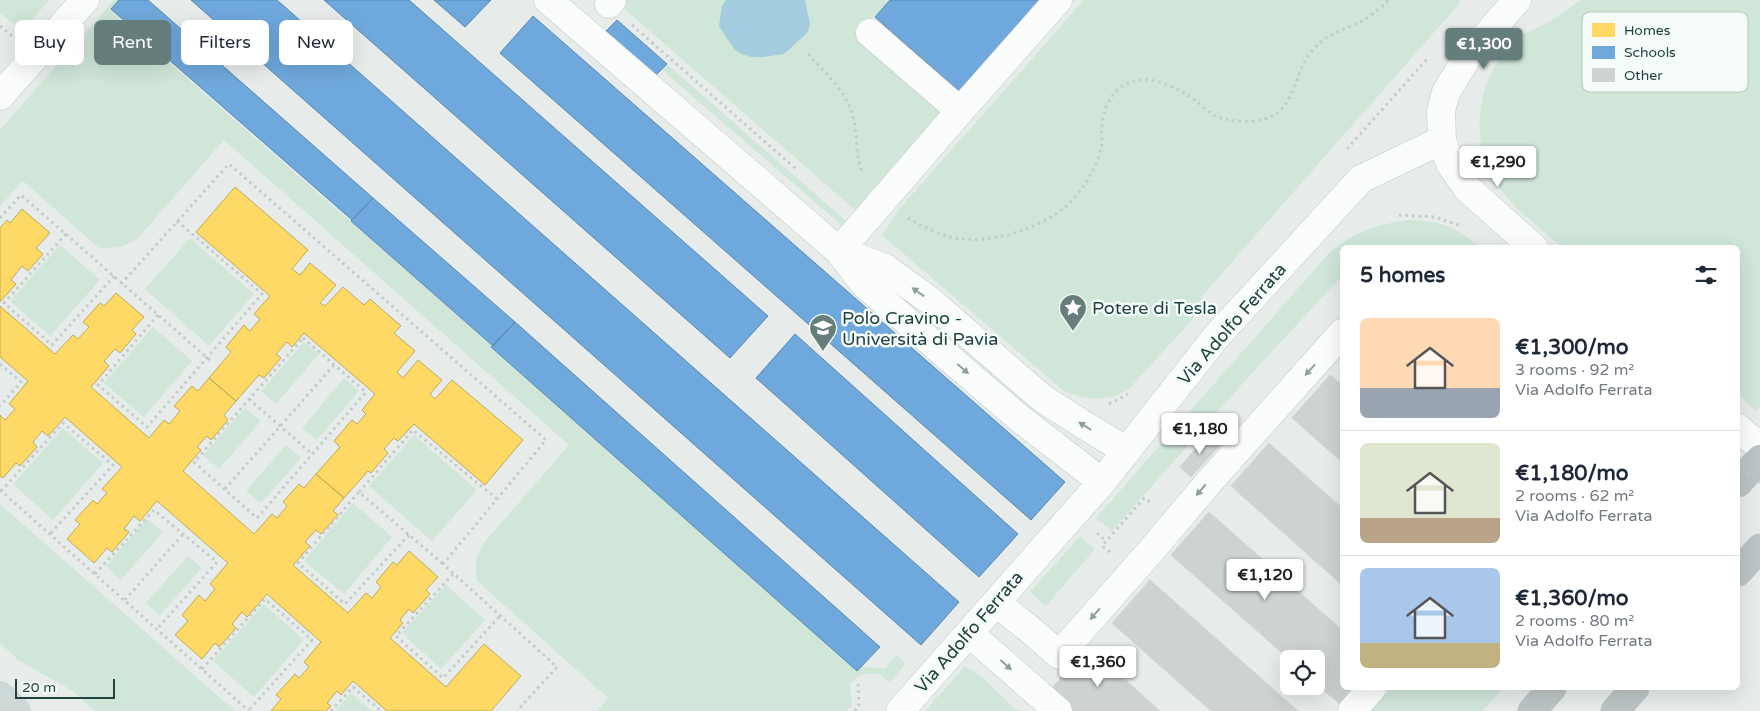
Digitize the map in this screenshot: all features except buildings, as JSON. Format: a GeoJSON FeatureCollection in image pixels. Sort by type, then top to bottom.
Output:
{"type":"FeatureCollection","features":[{"type":"Feature","properties":{"kind":"highway"},"geometry":{"type":"LineString","coordinates":[[1740,481],[1760,459]]}},
{"type":"Feature","properties":{"kind":"highway"},"geometry":{"type":"LineString","coordinates":[[1740,570],[1760,548]]}},
{"type":"Feature","properties":{"kind":"highway"},"geometry":{"type":"LineString","coordinates":[[1532,711],[1550,690]]}},
{"type":"Feature","properties":{"kind":"highway"},"geometry":{"type":"LineString","coordinates":[[1615,711],[1634,690]]}},
{"type":"Feature","properties":{"kind":"main road"},"geometry":{"type":"LineString","coordinates":[[0,696],[16,711]]}},
{"type":"Feature","properties":{"kind":"street"},"geometry":{"type":"LineString","coordinates":[[0,96],[85,0]]}},
{"type":"Feature","properties":{"kind":"street"},"geometry":{"type":"LineString","coordinates":[[548,0],[839,251],[865,285],[1019,418],[1102,482]]}},
{"type":"Feature","properties":{"kind":"street"},"geometry":{"type":"LineString","coordinates":[[839,251],[1058,0]]}},
{"type":"Feature","properties":{"kind":"street"},"geometry":{"type":"LineString","coordinates":[[1517,0],[1467,58],[1446,92],[1440,111],[1442,140],[1450,164],[1467,188],[1531,245]]}},
{"type":"Feature","properties":{"kind":"street"},"geometry":{"type":"LineString","coordinates":[[870,32],[960,111]]}},
{"type":"Feature","properties":{"kind":"street","name":"Via Adolfo Ferrata"},"geometry":{"type":"LineString","coordinates":[[900,711],[1102,482],[1216,337],[1361,179],[1442,140]]}},
{"type":"Feature","properties":{"kind":"street"},"geometry":{"type":"LineString","coordinates":[[839,251],[885,268],[929,300],[1042,398],[1127,451]]}},
{"type":"Feature","properties":{"kind":"street"},"geometry":{"type":"LineString","coordinates":[[1031,687],[1150,552],[1208,482],[1340,336]]}},
{"type":"Feature","properties":{"kind":"street"},"geometry":{"type":"LineString","coordinates":[[1740,430],[1760,447]]}},
{"type":"Feature","properties":{"kind":"street"},"geometry":{"type":"LineString","coordinates":[[996,603],[1059,655]]}},
{"type":"Feature","properties":{"kind":"street"},"geometry":{"type":"LineString","coordinates":[[969,633],[1058,711]]}},
{"type":"Feature","properties":{"kind":"street"},"geometry":{"type":"LineString","coordinates":[[1352,711],[1370,690]]}},
{"type":"Feature","properties":{"kind":"path"},"geometry":{"type":"LineString","coordinates":[[808,54],[842,92],[850,106],[854,121],[858,163],[865,179],[873,189],[898,212],[914,222],[949,237],[979,239],[1003,236],[1032,226],[1053,216],[1065,207],[1093,172],[1099,156],[1104,113],[1116,92],[1126,84],[1139,80],[1153,81],[1175,87],[1198,102],[1214,116],[1236,121],[1258,121],[1268,118],[1278,113],[1288,100],[1308,56],[1322,39],[1364,20],[1389,0]]}},
{"type":"Feature","properties":{"kind":"path"},"geometry":{"type":"LineString","coordinates":[[610,2],[803,175]]}},
{"type":"Feature","properties":{"kind":"path"},"geometry":{"type":"LineString","coordinates":[[121,284],[229,164],[546,440],[442,564]]}},
{"type":"Feature","properties":{"kind":"path"},"geometry":{"type":"LineString","coordinates":[[0,218],[21,196],[212,362]]}},
{"type":"Feature","properties":{"kind":"path"},"geometry":{"type":"LineString","coordinates":[[1399,215],[1435,217],[1461,226]]}},
{"type":"Feature","properties":{"kind":"path"},"geometry":{"type":"LineString","coordinates":[[158,315],[98,385],[147,427],[262,294],[177,221]]}},
{"type":"Feature","properties":{"kind":"path"},"geometry":{"type":"LineString","coordinates":[[66,234],[4,303],[52,345],[114,276]]}},
{"type":"Feature","properties":{"kind":"path"},"geometry":{"type":"LineString","coordinates":[[303,338],[334,365],[366,392],[257,518],[194,462],[303,338]]}},
{"type":"Feature","properties":{"kind":"path"},"geometry":{"type":"LineString","coordinates":[[0,364],[21,382],[0,406]]}},
{"type":"Feature","properties":{"kind":"path"},"geometry":{"type":"LineString","coordinates":[[225,490],[334,365]]}},
{"type":"Feature","properties":{"kind":"path"},"geometry":{"type":"LineString","coordinates":[[1101,406],[1127,396],[1133,389]]}},
{"type":"Feature","properties":{"kind":"path"},"geometry":{"type":"LineString","coordinates":[[249,399],[312,454]]}},
{"type":"Feature","properties":{"kind":"path"},"geometry":{"type":"LineString","coordinates":[[50,534],[113,465],[63,423],[1,491],[249,711],[312,640],[265,599],[202,669]]}},
{"type":"Feature","properties":{"kind":"path"},"geometry":{"type":"LineString","coordinates":[[409,535],[346,604],[298,563],[413,430],[497,499]]}},
{"type":"Feature","properties":{"kind":"path"},"geometry":{"type":"LineString","coordinates":[[1740,466],[1760,483]]}},
{"type":"Feature","properties":{"kind":"path"},"geometry":{"type":"LineString","coordinates":[[359,492],[454,574],[557,668],[517,711]]}},
{"type":"Feature","properties":{"kind":"path"},"geometry":{"type":"LineString","coordinates":[[1113,544],[1107,551],[1102,546],[1144,498],[1150,502],[1144,509]]}},
{"type":"Feature","properties":{"kind":"path"},"geometry":{"type":"LineString","coordinates":[[95,574],[154,510],[217,562],[157,629]]}},
{"type":"Feature","properties":{"kind":"path"},"geometry":{"type":"LineString","coordinates":[[125,600],[183,534]]}},
{"type":"Feature","properties":{"kind":"path"},"geometry":{"type":"LineString","coordinates":[[454,574],[396,636],[443,678],[500,616]]}},
{"type":"Feature","properties":{"kind":"path"},"geometry":{"type":"LineString","coordinates":[[855,711],[860,706],[858,682]]}},
{"type":"Feature","properties":{"kind":"path"},"geometry":{"type":"LineString","coordinates":[[331,711],[353,687],[381,711]]}},
{"type":"Feature","properties":{"kind":"green space"},"geometry":{"type":"Polygon","coordinates":[[[0,0],[49,0],[32,20],[15,20],[15,25],[0,13],[0,0]]]}},
{"type":"Feature","properties":{"kind":"green space"},"geometry":{"type":"Polygon","coordinates":[[[114,0],[133,0],[118,18],[120,20],[96,20],[114,0]]]}},
{"type":"Feature","properties":{"kind":"green space"},"geometry":{"type":"Polygon","coordinates":[[[624,0],[890,0],[857,35],[939,109],[939,113],[855,210],[620,5],[624,0]]]}},
{"type":"Feature","properties":{"kind":"green space"},"geometry":{"type":"Polygon","coordinates":[[[1084,0],[1460,0],[1459,4],[1203,295],[1192,320],[1128,390],[1113,397],[1098,399],[1065,392],[882,235],[901,207],[1084,0]]]}},
{"type":"Feature","properties":{"kind":"green space"},"geometry":{"type":"Polygon","coordinates":[[[1580,0],[1760,0],[1760,407],[1756,411],[1740,396],[1740,245],[1560,245],[1524,215],[1507,197],[1492,177],[1486,165],[1480,139],[1480,112],[1482,98],[1493,69],[1503,54],[1521,36],[1570,8],[1580,0]]]}},
{"type":"Feature","properties":{"kind":"green space"},"geometry":{"type":"Polygon","coordinates":[[[94,23],[94,65],[171,64],[860,667],[885,668],[897,655],[906,664],[890,682],[879,674],[861,674],[850,684],[852,705],[847,711],[597,711],[608,698],[476,580],[476,560],[483,544],[569,445],[224,140],[138,238],[124,246],[99,248],[23,181],[0,206],[0,130],[57,65],[84,65],[84,34],[94,23]]]}},
{"type":"Feature","properties":{"kind":"green space"},"geometry":{"type":"Polygon","coordinates":[[[667,64],[847,222],[844,227],[662,70],[667,64]]]}},
{"type":"Feature","properties":{"kind":"green space"},"geometry":{"type":"Polygon","coordinates":[[[1408,220],[1439,223],[1455,229],[1477,245],[1340,245],[1358,234],[1385,224],[1408,220]]]}},
{"type":"Feature","properties":{"kind":"green space"},"geometry":{"type":"Polygon","coordinates":[[[190,238],[254,294],[209,346],[145,289],[190,238]]]}},
{"type":"Feature","properties":{"kind":"green space"},"geometry":{"type":"Polygon","coordinates":[[[60,245],[100,280],[50,336],[10,301],[60,245]]]}},
{"type":"Feature","properties":{"kind":"green space"},"geometry":{"type":"Polygon","coordinates":[[[1340,245],[1340,278],[1253,372],[1112,531],[1096,518],[1330,252],[1340,245]]]}},
{"type":"Feature","properties":{"kind":"green space"},"geometry":{"type":"Polygon","coordinates":[[[153,327],[192,361],[144,417],[104,383],[153,327]]]}},
{"type":"Feature","properties":{"kind":"green space"},"geometry":{"type":"Polygon","coordinates":[[[304,342],[319,354],[276,404],[261,391],[304,342]]]}},
{"type":"Feature","properties":{"kind":"green space"},"geometry":{"type":"Polygon","coordinates":[[[344,378],[359,391],[317,440],[302,428],[344,378]]]}},
{"type":"Feature","properties":{"kind":"green space"},"geometry":{"type":"Polygon","coordinates":[[[245,408],[261,421],[219,469],[203,455],[245,408]]]}},
{"type":"Feature","properties":{"kind":"green space"},"geometry":{"type":"Polygon","coordinates":[[[63,428],[103,463],[53,520],[13,484],[63,428]]]}},
{"type":"Feature","properties":{"kind":"green space"},"geometry":{"type":"Polygon","coordinates":[[[414,435],[477,490],[432,541],[369,486],[414,435]]]}},
{"type":"Feature","properties":{"kind":"green space"},"geometry":{"type":"Polygon","coordinates":[[[286,445],[301,458],[261,503],[246,491],[286,445]]]}},
{"type":"Feature","properties":{"kind":"green space"},"geometry":{"type":"Polygon","coordinates":[[[353,503],[392,537],[344,594],[304,561],[353,503]]]}},
{"type":"Feature","properties":{"kind":"green space"},"geometry":{"type":"Polygon","coordinates":[[[0,504],[235,711],[95,711],[71,690],[18,660],[0,643],[0,504]]]}},
{"type":"Feature","properties":{"kind":"green space"},"geometry":{"type":"Polygon","coordinates":[[[147,519],[163,532],[121,580],[106,566],[147,519]]]}},
{"type":"Feature","properties":{"kind":"green space"},"geometry":{"type":"Polygon","coordinates":[[[1080,536],[1095,549],[1046,606],[1030,592],[1080,536]]]}},
{"type":"Feature","properties":{"kind":"green space"},"geometry":{"type":"Polygon","coordinates":[[[188,556],[202,568],[160,615],[146,603],[188,556]]]}},
{"type":"Feature","properties":{"kind":"green space"},"geometry":{"type":"Polygon","coordinates":[[[446,585],[485,620],[441,669],[402,633],[446,585]]]}},
{"type":"Feature","properties":{"kind":"green space"},"geometry":{"type":"Polygon","coordinates":[[[264,604],[304,640],[254,697],[213,661],[264,604]]]}},
{"type":"Feature","properties":{"kind":"green space"},"geometry":{"type":"Polygon","coordinates":[[[965,666],[982,677],[1016,710],[1022,711],[925,711],[965,666]]]}},
{"type":"Feature","properties":{"kind":"green space"},"geometry":{"type":"Polygon","coordinates":[[[1389,690],[1501,690],[1482,711],[1370,711],[1389,690]]]}},
{"type":"Feature","properties":{"kind":"green space"},"geometry":{"type":"Polygon","coordinates":[[[351,693],[372,711],[335,711],[351,693]]]}},
{"type":"Feature","properties":{"kind":"water"},"geometry":{"type":"Polygon","coordinates":[[[726,0],[805,0],[810,24],[808,32],[784,54],[751,57],[742,54],[735,50],[719,26],[722,6],[726,0]]]}},
{"type":"Feature","properties":{"kind":"place","name":"Potere di Tesla"},"geometry":{"type":"Point","coordinates":[1073,332]}},
{"type":"Feature","properties":{"kind":"place","name":"Polo Cravino - Università di Pavia"},"geometry":{"type":"Point","coordinates":[823,352]}}]}
